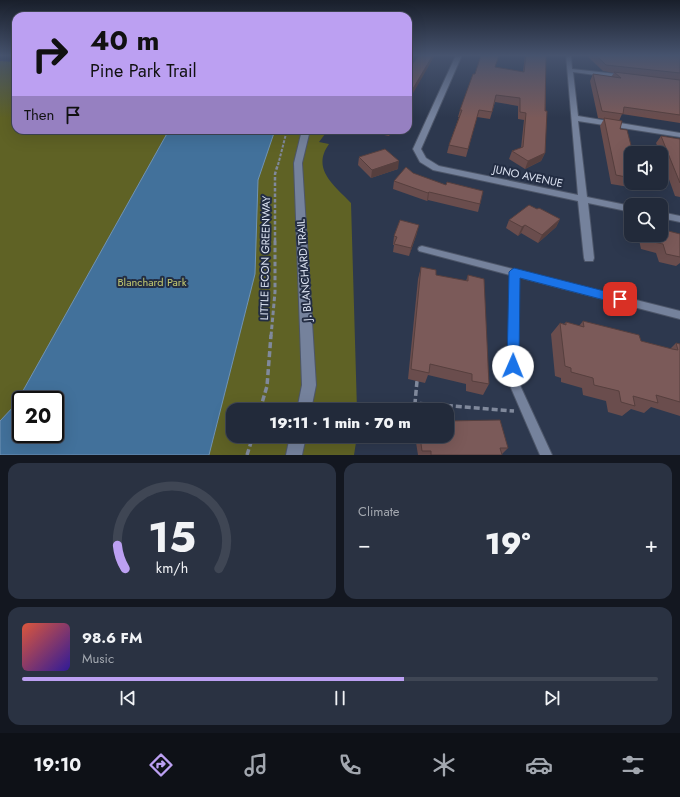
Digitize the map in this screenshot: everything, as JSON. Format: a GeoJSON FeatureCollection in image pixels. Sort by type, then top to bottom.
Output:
{"type":"FeatureCollection","features":[{"type":"Feature","properties":{"kind":"street","name":"JUNO AVENUE"},"geometry":{"type":"LineString","coordinates":[[450,76],[418,149],[423,160],[436,168],[624,208]]}},
{"type":"Feature","properties":{"kind":"street"},"geometry":{"type":"LineString","coordinates":[[571,76],[590,258]]}},
{"type":"Feature","properties":{"kind":"street"},"geometry":{"type":"LineString","coordinates":[[619,76],[633,78]]}},
{"type":"Feature","properties":{"kind":"street"},"geometry":{"type":"LineString","coordinates":[[575,118],[680,135]]}},
{"type":"Feature","properties":{"kind":"street","name":"J. BLANCHARD TRAIL"},"geometry":{"type":"LineString","coordinates":[[305,134],[298,163],[309,385],[305,403]]}},
{"type":"Feature","properties":{"kind":"street"},"geometry":{"type":"LineString","coordinates":[[668,216],[680,219]]}},
{"type":"Feature","properties":{"kind":"street"},"geometry":{"type":"LineString","coordinates":[[294,455],[297,443]]}},
{"type":"Feature","properties":{"kind":"lane"},"geometry":{"type":"LineString","coordinates":[[422,249],[680,315]]}},
{"type":"Feature","properties":{"kind":"lane"},"geometry":{"type":"LineString","coordinates":[[514,272],[513,381],[546,455]]}},
{"type":"Feature","properties":{"kind":"path","name":"LITTLE ECON GREENWAY"},"geometry":{"type":"LineString","coordinates":[[262,403],[267,386],[275,292],[275,174],[286,134]]}},
{"type":"Feature","properties":{"kind":"path"},"geometry":{"type":"LineString","coordinates":[[415,403],[417,381]]}},
{"type":"Feature","properties":{"kind":"path"},"geometry":{"type":"LineString","coordinates":[[454,406],[516,412]]}},
{"type":"Feature","properties":{"kind":"path"},"geometry":{"type":"LineString","coordinates":[[247,455],[251,443]]}},
{"type":"Feature","properties":{"kind":"green space","name":"Blanchard Park"},"geometry":{"type":"Polygon","coordinates":[[[0,76],[12,76],[12,134],[325,134],[319,142],[329,144],[322,161],[324,169],[332,183],[351,203],[357,403],[226,403],[226,443],[356,443],[354,455],[0,455],[0,76]]]}},
{"type":"Feature","properties":{"kind":"water"},"geometry":{"type":"Polygon","coordinates":[[[167,134],[274,134],[258,180],[255,274],[209,455],[0,455],[0,421],[12,408],[12,443],[64,443],[64,391],[23,391],[167,134]]]}},
{"type":"Feature","properties":{"kind":"building"},"geometry":{"type":"Polygon","coordinates":[[[412,76],[420,76],[412,90],[412,76]]]}},
{"type":"Feature","properties":{"kind":"building"},"geometry":{"type":"Polygon","coordinates":[[[472,76],[546,76],[545,111],[547,111],[545,153],[528,161],[512,151],[523,147],[526,113],[520,112],[520,98],[496,95],[492,112],[479,110],[468,149],[449,145],[462,110],[460,110],[472,76]]]}},
{"type":"Feature","properties":{"kind":"building"},"geometry":{"type":"Polygon","coordinates":[[[594,76],[621,78],[619,76],[649,76],[680,80],[680,115],[624,107],[623,114],[602,111],[594,76]]]}},
{"type":"Feature","properties":{"kind":"building"},"geometry":{"type":"Polygon","coordinates":[[[604,118],[622,121],[620,129],[627,130],[631,146],[624,146],[624,177],[616,175],[604,118]]]}},
{"type":"Feature","properties":{"kind":"building"},"geometry":{"type":"Polygon","coordinates":[[[661,136],[680,139],[680,183],[668,153],[668,146],[665,146],[661,136]]]}},
{"type":"Feature","properties":{"kind":"building"},"geometry":{"type":"Polygon","coordinates":[[[385,149],[399,161],[372,170],[359,157],[385,149]]]}},
{"type":"Feature","properties":{"kind":"building"},"geometry":{"type":"Polygon","coordinates":[[[406,167],[413,173],[446,185],[447,182],[483,191],[480,204],[428,193],[394,181],[406,167]]]}},
{"type":"Feature","properties":{"kind":"building"},"geometry":{"type":"Polygon","coordinates":[[[529,205],[537,209],[539,208],[560,219],[542,235],[525,225],[522,227],[509,220],[529,205]]]}},
{"type":"Feature","properties":{"kind":"building"},"geometry":{"type":"Polygon","coordinates":[[[400,220],[419,225],[411,248],[394,244],[397,237],[394,236],[400,220]]]}},
{"type":"Feature","properties":{"kind":"building"},"geometry":{"type":"Polygon","coordinates":[[[668,231],[680,234],[680,257],[666,254],[663,244],[653,242],[668,242],[668,231]]]}},
{"type":"Feature","properties":{"kind":"building"},"geometry":{"type":"Polygon","coordinates":[[[421,267],[436,270],[436,275],[468,281],[468,275],[484,279],[489,384],[472,381],[472,374],[430,364],[429,373],[411,369],[421,267]]]}},
{"type":"Feature","properties":{"kind":"building"},"geometry":{"type":"Polygon","coordinates":[[[583,321],[639,335],[641,341],[672,349],[678,350],[676,343],[680,344],[680,402],[656,395],[658,403],[633,396],[635,406],[621,402],[619,391],[594,385],[593,378],[571,372],[571,368],[565,366],[560,323],[566,325],[566,322],[584,327],[583,321]]]}},
{"type":"Feature","properties":{"kind":"building"},"geometry":{"type":"Polygon","coordinates":[[[500,420],[508,448],[500,448],[502,455],[431,455],[431,451],[422,451],[421,443],[454,443],[454,421],[500,420]]]}},
{"type":"Feature","properties":{"kind":"route"},"geometry":{"type":"LineString","coordinates":[[513,366],[514,272],[620,299]]}}]}
